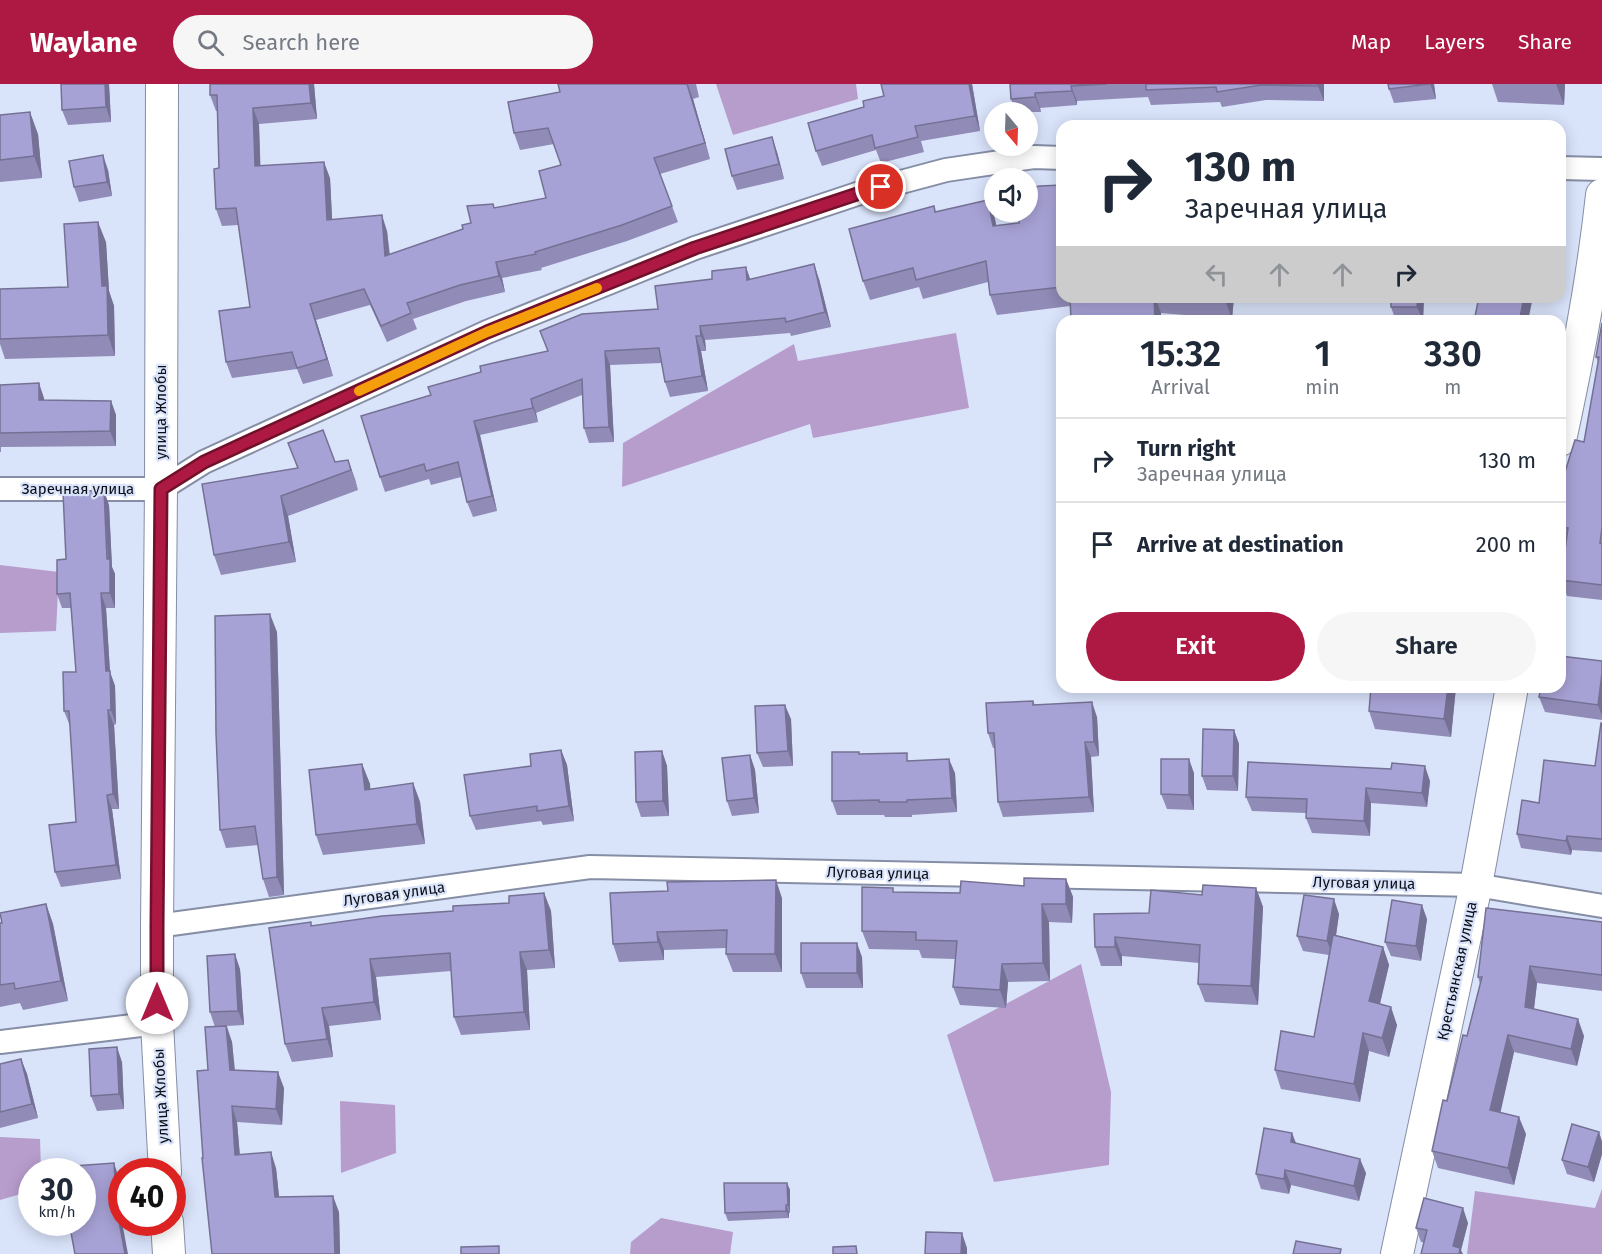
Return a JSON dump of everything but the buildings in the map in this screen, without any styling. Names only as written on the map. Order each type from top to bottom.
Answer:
[{"type":"street","name":"улица Жлобы","points":[[162,84],[157,1023],[164,1158]]},
{"type":"street","points":[[161,489],[204,462],[487,332],[695,248],[860,193],[946,170],[1034,158],[1056,158]]},
{"type":"street","points":[[1566,168],[1602,169]]},
{"type":"street","points":[[1566,412],[1588,302],[1602,195]]},
{"type":"street","name":"Заречная улица","points":[[0,489],[161,489]]},
{"type":"street","name":"Крестьянская улица","points":[[1397,1254],[1476,885],[1511,693]]},
{"type":"street","name":"Луговая улица","points":[[157,926],[590,867],[1476,885],[1602,906]]},
{"type":"street","points":[[0,1042],[157,1023]]},
{"type":"street","points":[[168,1236],[169,1254]]},
{"type":"shaded area","points":[[716,84],[856,84],[858,99],[733,135]]},
{"type":"shaded area","points":[[956,333],[969,408],[813,438],[810,424],[622,487],[623,443],[794,344],[798,361]]},
{"type":"shaded area","points":[[0,565],[59,572],[56,631],[0,633]]},
{"type":"shaded area","points":[[1081,964],[1111,1092],[1109,1165],[994,1182],[947,1035]]},
{"type":"shaded area","points":[[340,1101],[395,1105],[396,1153],[341,1173]]},
{"type":"shaded area","points":[[0,1137],[40,1139],[41,1158],[18,1158],[18,1195],[0,1200]]},
{"type":"shaded area","points":[[1602,1189],[1602,1254],[1467,1254],[1475,1191],[1595,1208]]},
{"type":"shaded area","points":[[661,1218],[733,1232],[730,1254],[630,1254],[631,1242]]},
{"type":"slow traffic","points":[[359,391],[487,332],[597,288]]},
{"type":"route","points":[[157,1003],[161,489],[204,462],[487,332],[695,248],[881,187]]}]
